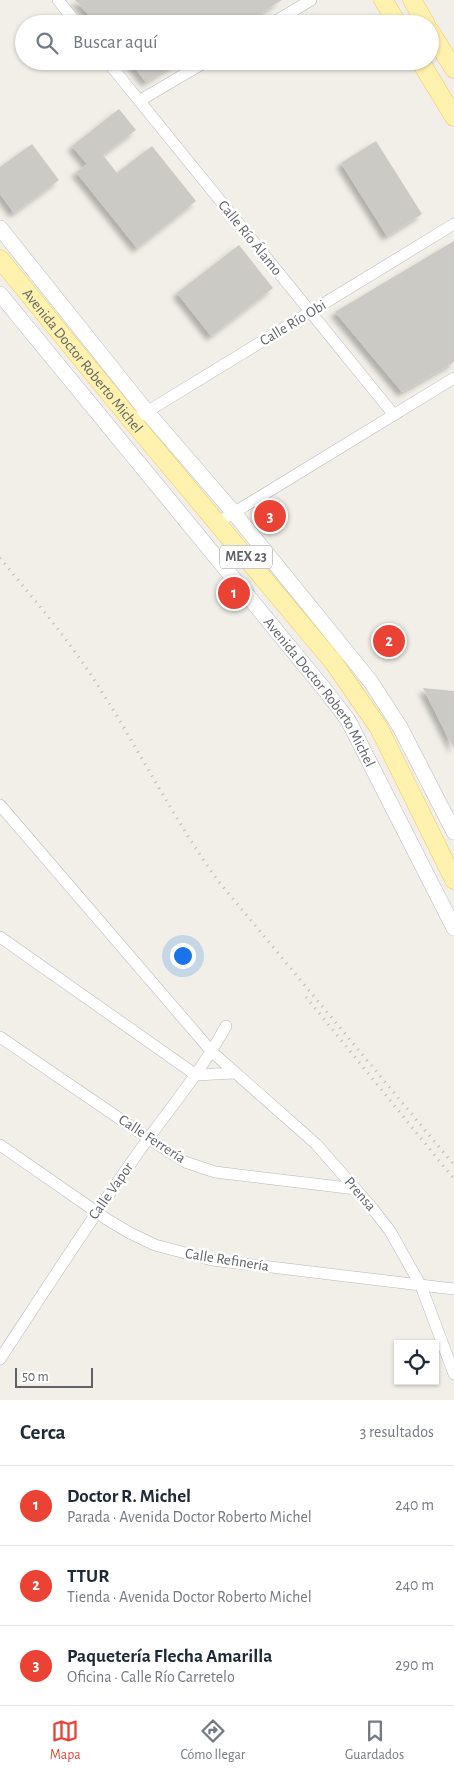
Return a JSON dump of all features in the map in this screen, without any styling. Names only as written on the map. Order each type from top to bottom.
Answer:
[{"type":"main road","points":[[383,0],[392,15]]},
{"type":"main road","points":[[412,0],[421,15]]},
{"type":"main road","points":[[439,44],[452,63]]},
{"type":"main road","points":[[425,70],[454,117]]},
{"type":"main road","name":"Avenida Doctor Roberto Michel","points":[[0,228],[217,523],[334,662],[379,728],[454,880]]},
{"type":"main road","name":"Avenida Doctor Roberto Michel","points":[[0,259],[140,416],[234,513],[372,682],[400,727],[454,832]]},
{"type":"main road","name":"Avenida Doctor Roberto Michel","points":[[0,294],[348,720],[454,928]]},
{"type":"street","points":[[59,0],[70,15]]},
{"type":"street","points":[[286,15],[311,0]]},
{"type":"street","name":"Calle Río Álamo","points":[[114,70],[394,415]]},
{"type":"street","points":[[139,101],[192,70]]},
{"type":"street","name":"Calle Río Obi","points":[[140,416],[454,224]]},
{"type":"street","points":[[217,523],[454,378]]},
{"type":"street","name":"Prensa","points":[[0,805],[212,1052],[316,1144],[390,1230],[421,1286],[454,1374]]},
{"type":"street","points":[[0,937],[196,1075],[234,1073]]},
{"type":"street","name":"Calle Vapor","points":[[0,1359],[96,1212],[148,1138],[196,1075],[212,1052],[226,1026]]},
{"type":"street","name":"Calle Ferrería","points":[[0,1037],[176,1157],[215,1172],[356,1189]]},
{"type":"street","name":"Calle Refinería","points":[[0,1145],[96,1212],[142,1240],[183,1254],[212,1260],[454,1289]]},
{"type":"building","points":[[75,0],[282,0],[258,15],[89,15]]},
{"type":"building","points":[[136,70],[165,70],[146,82]]},
{"type":"building","points":[[119,109],[136,130],[103,155],[117,173],[152,146],[196,201],[137,248],[76,172],[87,164],[72,146]]},
{"type":"building","points":[[376,141],[422,214],[387,236],[341,163]]},
{"type":"building","points":[[32,144],[59,180],[14,213],[0,194],[0,167]]},
{"type":"building","points":[[454,241],[454,362],[402,392],[335,312]]},
{"type":"building","points":[[239,245],[273,288],[211,336],[177,293]]},
{"type":"building","points":[[423,688],[454,691],[454,749]]},
{"type":"railway","points":[[0,558],[81,660],[185,831],[219,882],[454,1165]]},
{"type":"railway","points":[[306,997],[454,1179]]},
{"type":"place","name":"Paquetería Flecha Amarilla","points":[[270,516]]},
{"type":"place","name":"Doctor R. Michel","points":[[234,593]]},
{"type":"place","name":"TTUR","points":[[389,641]]}]
